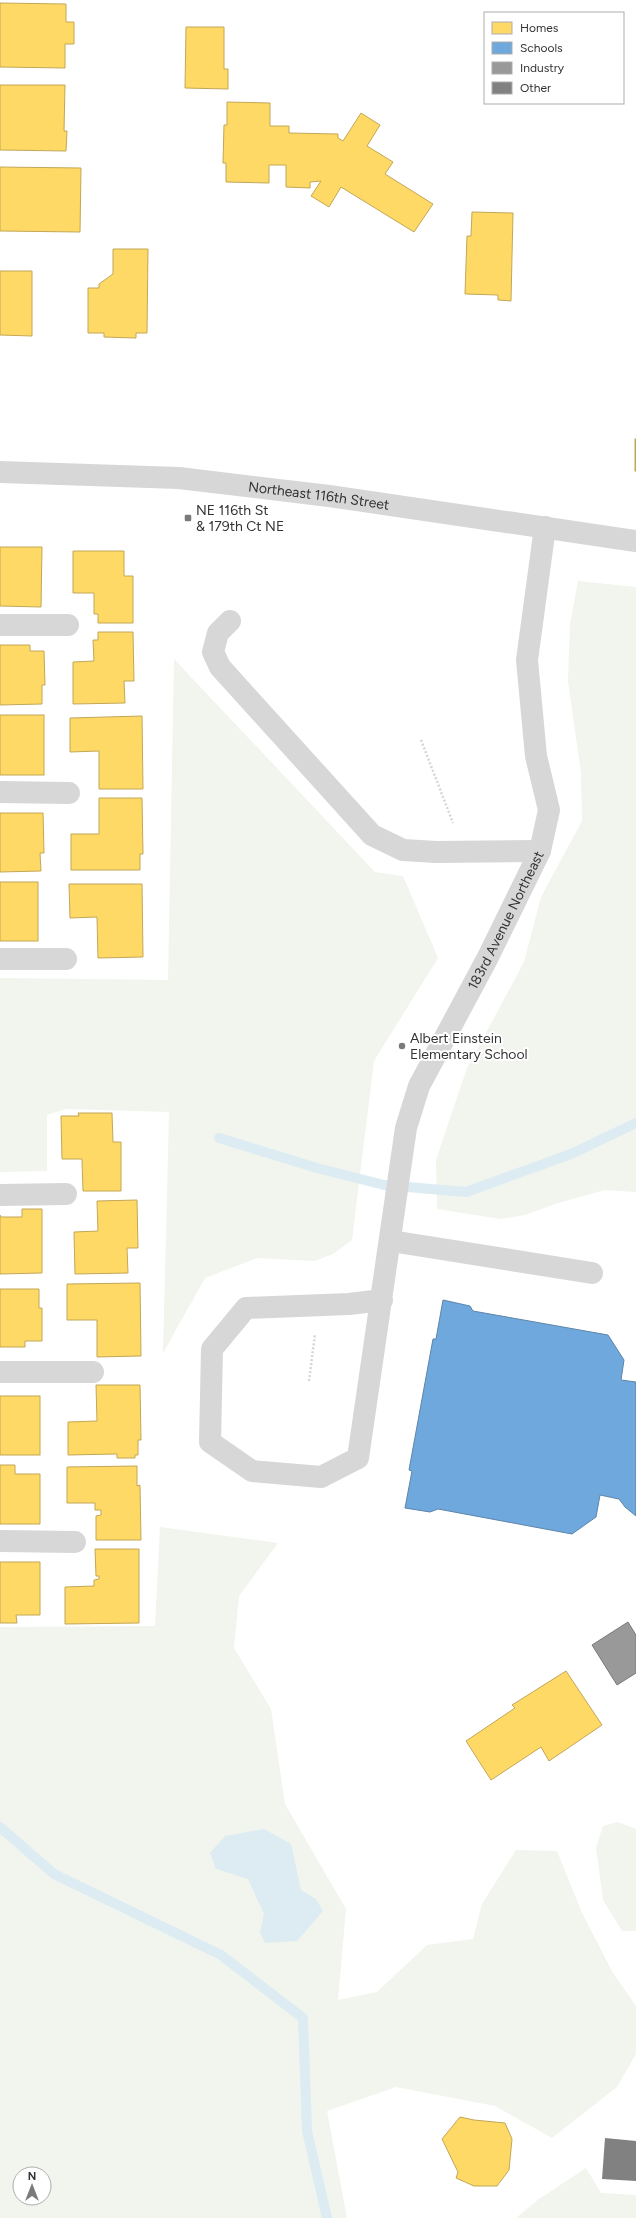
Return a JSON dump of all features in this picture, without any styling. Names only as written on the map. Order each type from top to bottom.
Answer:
[{"type":"street","name":"Northeast 116th Street","points":[[0,472],[179,478],[329,496],[636,541]]},
{"type":"street","name":"183rd Avenue Northeast","points":[[382,1300],[350,1304],[246,1308],[212,1349],[210,1442],[252,1471],[320,1477],[358,1458],[391,1241],[406,1128],[419,1086],[487,959],[540,851],[549,810],[536,756],[527,660],[545,527]]},
{"type":"street","points":[[230,621],[218,633],[213,652],[220,667],[372,835],[403,850],[436,852],[540,851]]},
{"type":"street","points":[[0,625],[68,625]]},
{"type":"street","points":[[0,792],[69,793]]},
{"type":"street","points":[[0,959],[66,959]]},
{"type":"street","points":[[0,1194],[66,1194]]},
{"type":"street","points":[[391,1241],[592,1273]]},
{"type":"street","points":[[0,1372],[93,1372]]},
{"type":"street","points":[[0,1541],[75,1542]]},
{"type":"path","points":[[421,740],[455,829]]},
{"type":"path","points":[[309,1381],[315,1328]]},
{"type":"shaded area","points":[[578,581],[636,587],[636,1192],[605,1190],[555,1204],[525,1215],[501,1219],[437,1209],[436,1160],[467,1068],[524,962],[541,897],[582,821],[581,773],[568,681],[570,624]]},
{"type":"shaded area","points":[[174,659],[375,872],[403,876],[438,958],[374,1061],[352,1240],[333,1254],[315,1261],[257,1258],[205,1278],[163,1353],[169,1112],[66,1109],[47,1115],[47,1171],[0,1172],[0,978],[168,980]]},
{"type":"shaded area","points":[[160,1527],[278,1543],[239,1596],[234,1648],[271,1709],[285,1804],[346,1909],[338,2000],[377,1992],[427,1945],[473,1939],[482,1904],[516,1850],[557,1851],[582,1913],[613,1973],[636,2006],[636,2054],[617,2087],[552,2138],[495,2106],[396,2087],[327,2111],[347,2218],[0,2218],[0,1627],[155,1626]]},
{"type":"shaded area","points":[[618,1822],[636,1829],[636,1931],[622,1931],[603,1900],[596,1848],[603,1826]]},
{"type":"shaded area","points":[[264,1829],[291,1844],[301,1890],[316,1899],[323,1911],[297,1941],[265,1943],[260,1932],[264,1914],[248,1879],[216,1869],[210,1853],[225,1836]]},
{"type":"shaded area","points":[[586,2168],[601,2193],[636,2195],[636,2218],[516,2218],[539,2199]]},
{"type":"building: Homes","points":[[0,3],[66,4],[66,22],[74,22],[74,44],[65,44],[65,68],[0,67]]},
{"type":"building: Homes","points":[[186,27],[224,27],[224,69],[228,69],[228,89],[185,88]]},
{"type":"building: Homes","points":[[0,85],[65,85],[64,131],[67,131],[66,151],[0,150]]},
{"type":"building: Homes","points":[[227,102],[270,103],[270,126],[289,126],[289,133],[338,134],[338,138],[343,141],[361,113],[380,125],[367,146],[393,162],[385,174],[433,204],[414,232],[341,187],[329,207],[311,196],[321,181],[310,182],[310,188],[286,187],[286,165],[269,165],[269,183],[226,182],[226,163],[223,163],[224,125],[227,125]]},
{"type":"building: Homes","points":[[0,167],[81,168],[80,232],[0,231]]},
{"type":"building: Homes","points":[[472,212],[513,213],[511,301],[498,300],[498,295],[465,294],[467,236],[471,236]]},
{"type":"building: Homes","points":[[113,249],[148,249],[147,333],[136,333],[136,338],[104,337],[104,333],[88,333],[88,288],[99,288],[99,284],[113,274]]},
{"type":"building: Homes","points":[[0,271],[32,271],[32,336],[0,335]]},
{"type":"building: Homes","points":[[636,439],[636,471],[635,471]]},
{"type":"building: Homes","points":[[0,547],[42,547],[41,607],[0,606]]},
{"type":"building: Homes","points":[[73,551],[124,551],[124,576],[133,576],[133,623],[98,623],[98,614],[94,614],[94,593],[73,593]]},
{"type":"building: Homes","points":[[98,632],[133,632],[134,681],[124,681],[125,703],[73,704],[73,662],[94,661],[93,640],[98,640]]},
{"type":"building: Homes","points":[[0,645],[30,645],[30,651],[44,651],[45,685],[42,685],[42,704],[0,705]]},
{"type":"building: Homes","points":[[0,715],[44,715],[44,775],[0,775]]},
{"type":"building: Homes","points":[[142,716],[143,789],[99,789],[99,751],[70,752],[70,718]]},
{"type":"building: Homes","points":[[99,798],[142,798],[143,854],[140,854],[140,870],[71,870],[71,834],[99,834]]},
{"type":"building: Homes","points":[[0,813],[43,813],[44,853],[40,853],[41,871],[0,872]]},
{"type":"building: Homes","points":[[0,882],[38,882],[38,941],[0,941]]},
{"type":"building: Homes","points":[[69,884],[142,884],[143,957],[98,958],[97,917],[70,918]]},
{"type":"building: Homes","points":[[78,1113],[112,1113],[113,1142],[121,1142],[121,1191],[83,1191],[82,1159],[62,1159],[61,1116],[79,1116]]},
{"type":"building: Homes","points":[[137,1200],[138,1248],[127,1248],[128,1273],[75,1274],[74,1232],[98,1231],[97,1201]]},
{"type":"building: Homes","points":[[22,1209],[42,1209],[42,1273],[0,1274],[0,1215],[1,1217],[22,1217]]},
{"type":"building: Homes","points":[[140,1283],[141,1356],[97,1357],[97,1320],[67,1320],[67,1284]]},
{"type":"building: Homes","points":[[0,1289],[39,1289],[39,1308],[42,1308],[42,1341],[25,1341],[25,1347],[0,1347]]},
{"type":"building: Homes","points":[[96,1385],[140,1385],[141,1440],[138,1440],[138,1455],[135,1455],[135,1458],[117,1458],[117,1454],[68,1455],[68,1422],[97,1421]]},
{"type":"building: Homes","points":[[0,1396],[40,1396],[40,1455],[0,1455]]},
{"type":"building: Homes","points":[[0,1465],[15,1465],[15,1474],[40,1474],[40,1524],[0,1524]]},
{"type":"building: Homes","points":[[137,1466],[137,1486],[140,1485],[141,1540],[96,1540],[96,1516],[101,1515],[101,1510],[95,1510],[95,1503],[67,1503],[67,1467]]},
{"type":"building: Homes","points":[[95,1549],[139,1549],[139,1623],[65,1624],[65,1587],[94,1586],[94,1580],[99,1579],[99,1576],[96,1576]]},
{"type":"building: Homes","points":[[0,1562],[40,1562],[40,1615],[16,1615],[17,1623],[0,1623]]},
{"type":"building: Homes","points":[[566,1671],[602,1725],[549,1761],[541,1747],[491,1780],[466,1741],[515,1708],[512,1705]]},
{"type":"building: Homes","points":[[460,2117],[505,2123],[512,2139],[509,2170],[497,2186],[474,2186],[456,2178],[458,2172],[442,2139]]},
{"type":"building: Schools","points":[[443,1300],[470,1306],[473,1311],[608,1335],[624,1360],[621,1380],[636,1382],[636,1516],[625,1507],[619,1499],[600,1495],[596,1517],[572,1534],[438,1509],[430,1512],[405,1508],[412,1471],[409,1470],[433,1339],[436,1339]]},
{"type":"building: Industry","points":[[628,1622],[636,1635],[636,1673],[617,1685],[592,1645]]},
{"type":"building: Other","points":[[605,2138],[636,2141],[636,2181],[602,2179]]},
{"type":"waterway","points":[[219,1138],[317,1168],[384,1185],[466,1192],[571,1154],[636,1123]]},
{"type":"waterway","points":[[0,1827],[54,1874],[221,1955],[303,2018],[307,2131],[327,2218]]},
{"type":"place","name":"NE 116th St & 179th Ct NE","points":[[188,518]]},
{"type":"place","name":"Albert Einstein Elementary School","points":[[402,1046]]}]
